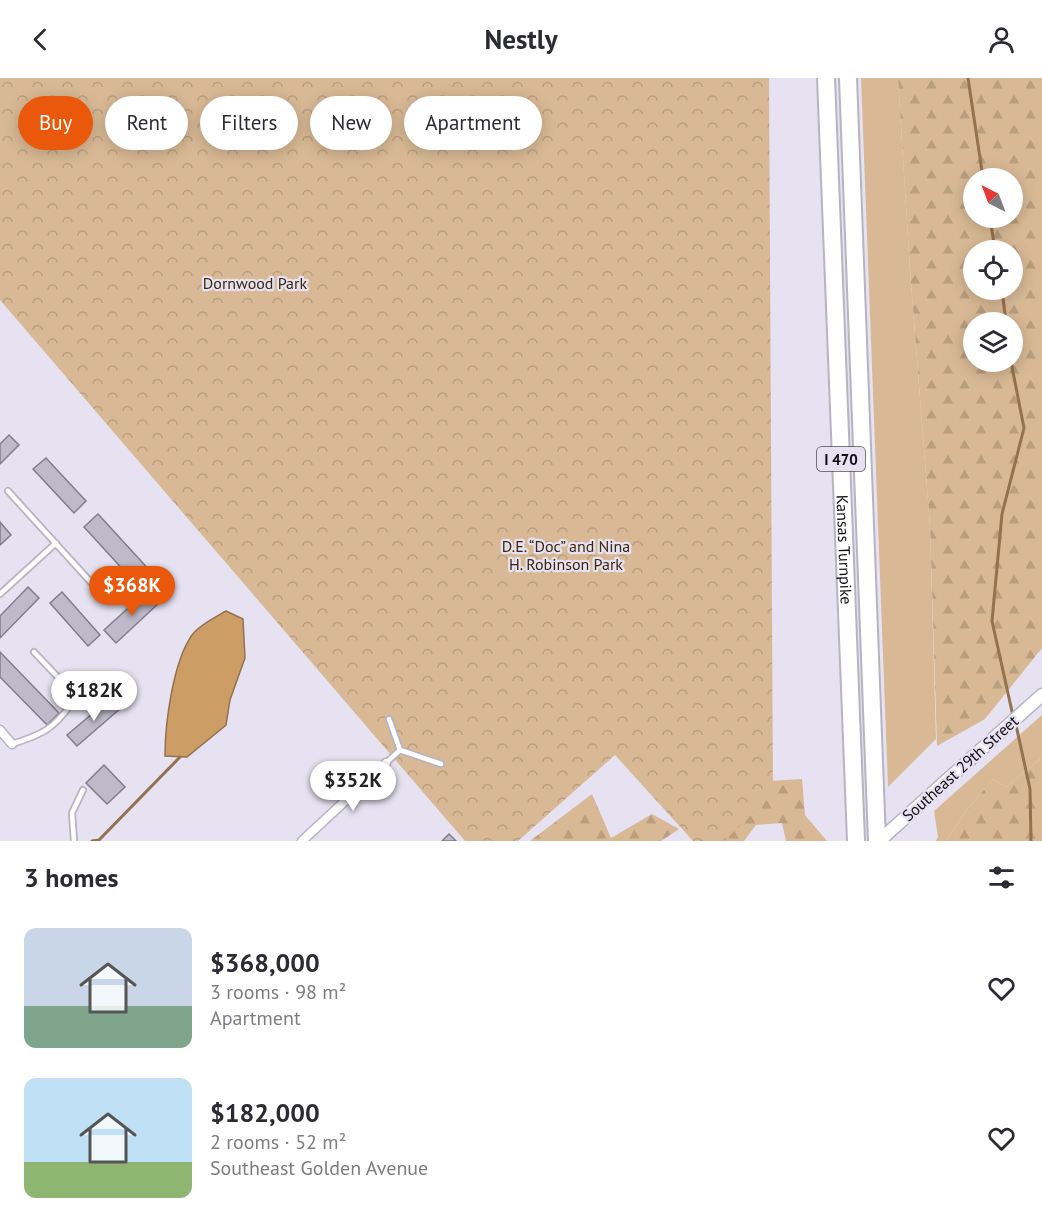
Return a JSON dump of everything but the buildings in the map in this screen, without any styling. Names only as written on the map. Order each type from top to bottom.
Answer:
[{"type":"highway","name":"Kansas Turnpike","points":[[826,78],[856,841]]},
{"type":"highway","name":"Kansas Turnpike","points":[[848,78],[878,841]]},
{"type":"main road","name":"Southeast 29th Street","points":[[878,841],[1042,695]]},
{"type":"street","points":[[0,730],[12,744]]},
{"type":"street","points":[[302,841],[386,763]]},
{"type":"lane","points":[[8,491],[107,600]]},
{"type":"lane","points":[[0,594],[56,543]]},
{"type":"lane","points":[[12,744],[31,738],[58,723],[71,704],[70,690],[34,652]]},
{"type":"lane","points":[[389,719],[400,750]]},
{"type":"lane","points":[[386,763],[400,750]]},
{"type":"lane","points":[[400,750],[441,764]]},
{"type":"lane","points":[[74,841],[72,813],[83,790]]},
{"type":"green space","points":[[0,78],[769,78],[773,794],[724,841],[693,841],[615,755],[518,841],[465,841],[0,300]]},
{"type":"green space","points":[[861,78],[898,78],[930,526],[936,739],[888,787]]},
{"type":"green space","points":[[898,78],[1042,78],[1042,648],[985,719],[937,746],[930,526]]},
{"type":"green space","points":[[1042,715],[1042,754],[1039,760],[1006,787],[993,779],[966,811],[946,841],[936,841],[938,837],[934,811]]},
{"type":"green space","points":[[1042,754],[1042,841],[946,841],[966,811],[993,779],[1006,787],[1039,760]]},
{"type":"green space","points":[[802,779],[805,815],[827,841],[786,841],[782,823],[756,825],[744,841],[703,841],[768,781]]},
{"type":"green space","points":[[592,794],[611,838],[652,814],[679,829],[661,841],[530,841]]},
{"type":"shaded area","points":[[226,611],[243,619],[245,658],[230,700],[226,725],[187,757],[165,756],[171,693],[185,647],[199,628]]},
{"type":"waterway","points":[[968,78],[982,168]]},
{"type":"waterway","points":[[992,228],[993,240]]},
{"type":"waterway","points":[[1003,300],[1005,312]]},
{"type":"waterway","points":[[1013,372],[1024,428],[1002,514],[992,621],[1013,716]]},
{"type":"waterway","points":[[1016,725],[1030,789],[1031,841]]},
{"type":"waterway","points":[[92,841],[99,840],[180,757]]},
{"type":"park label","name":"Dornwood Park","points":[[255,283]]},
{"type":"park label","name":"D.E. “Doc” and Nina H. Robinson Park","points":[[566,555]]}]
